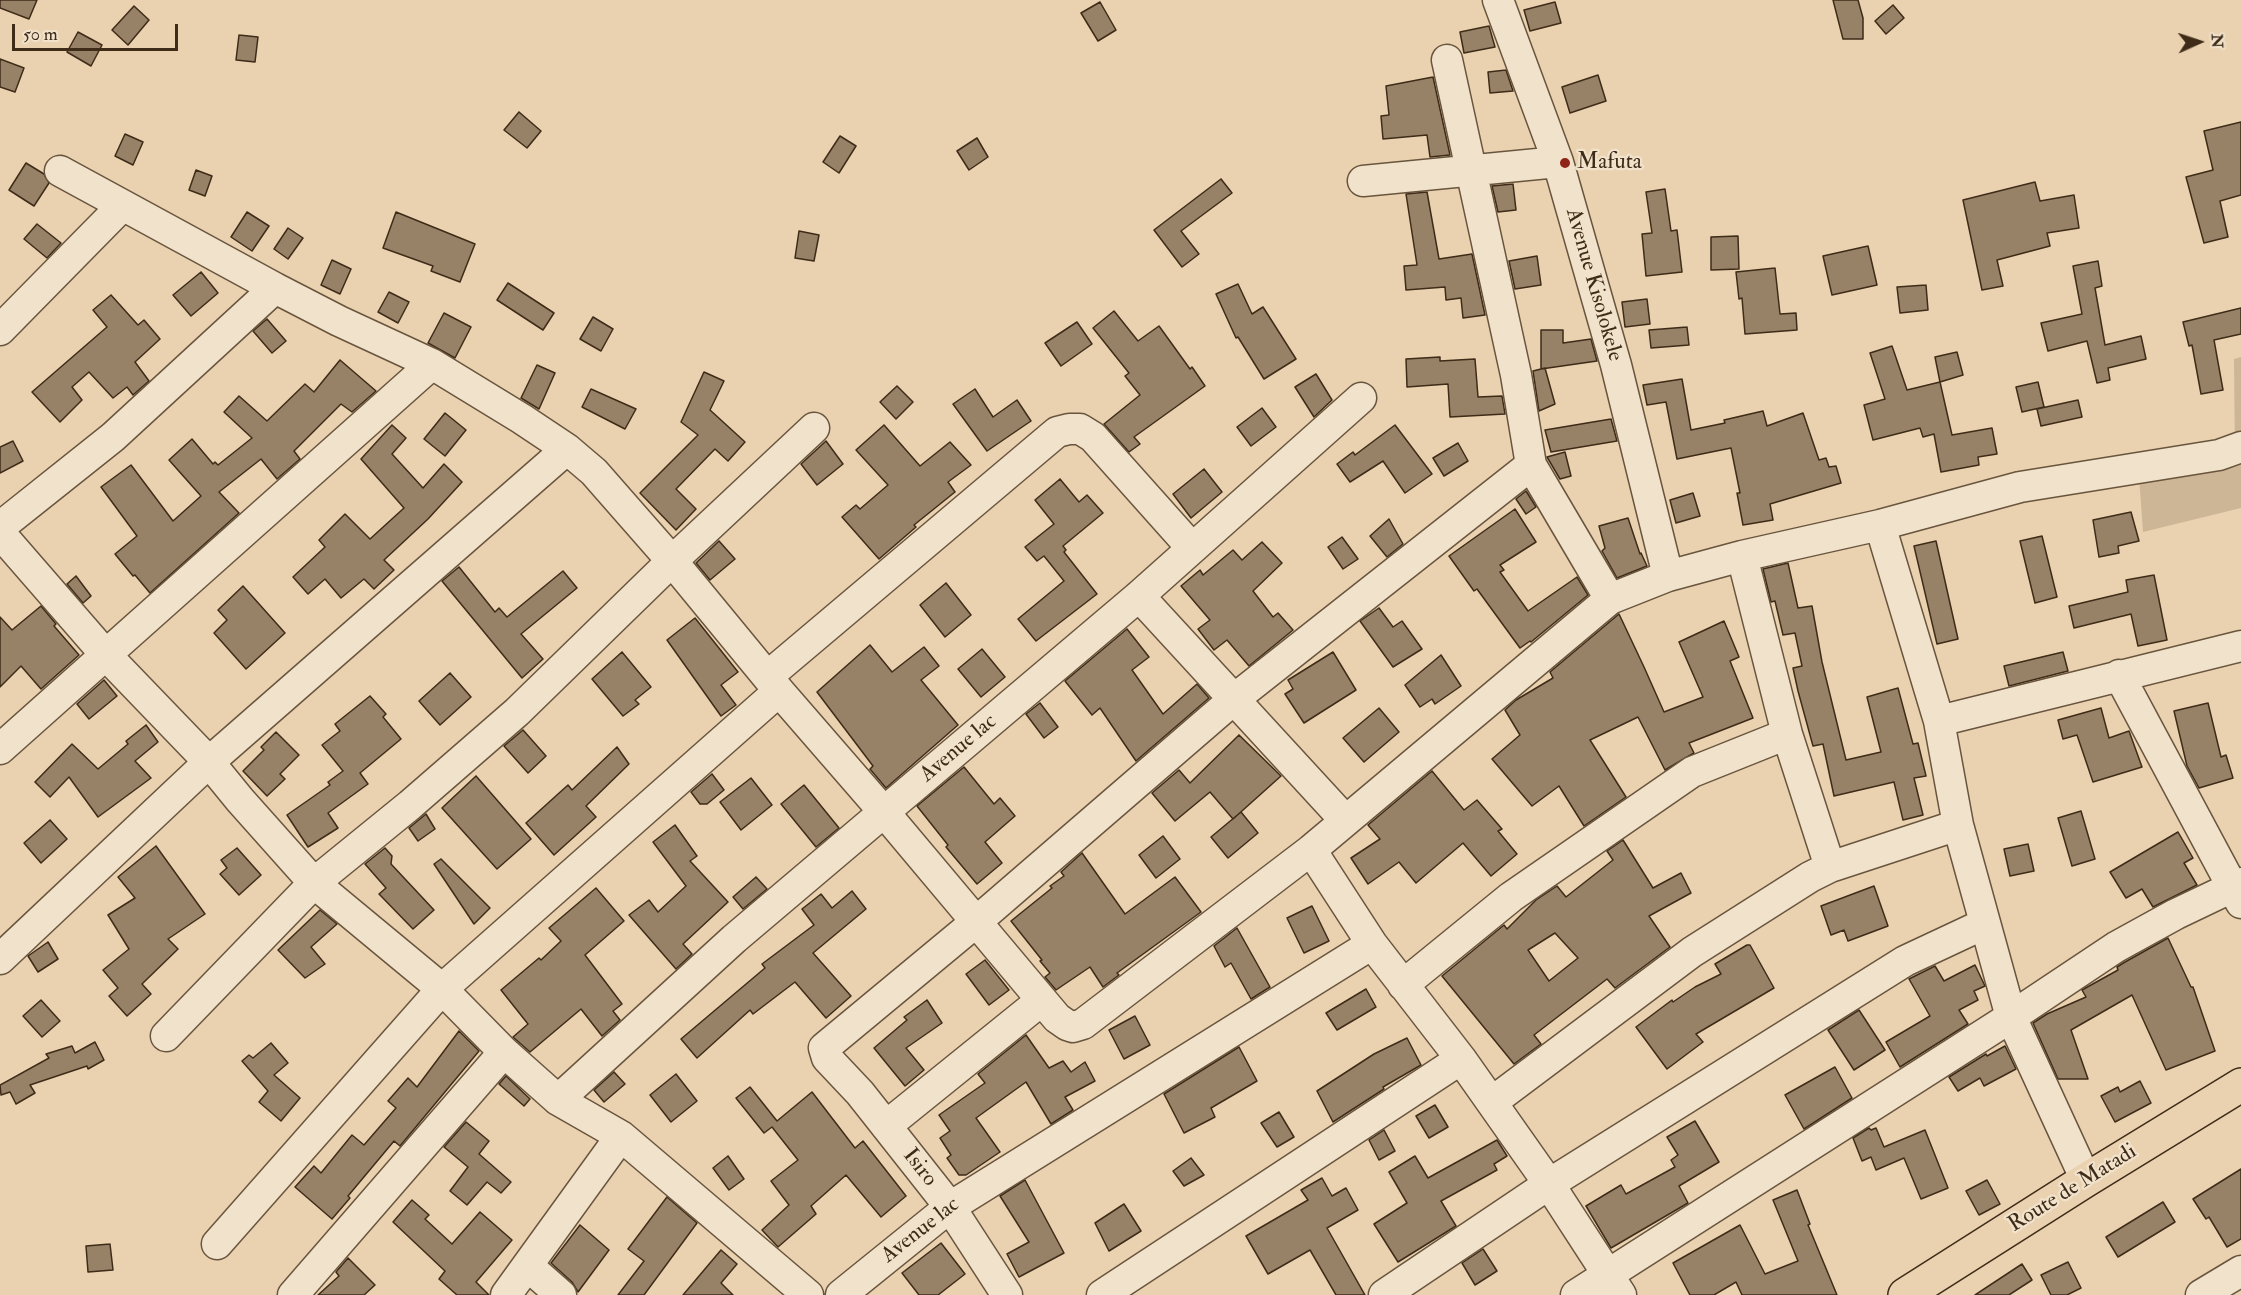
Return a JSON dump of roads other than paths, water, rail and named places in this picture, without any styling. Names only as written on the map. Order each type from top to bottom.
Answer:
[{"type":"main road","name":"Route de Matadi","points":[[1905,1295],[2241,1085]]},
{"type":"street","name":"Avenue Kisolokele","points":[[1498,0],[1558,162],[1616,364],[1668,576]]},
{"type":"street","points":[[1447,60],[1516,375],[1531,465],[1610,599]]},
{"type":"street","points":[[1363,181],[1558,162]]},
{"type":"street","points":[[60,171],[275,288],[339,321],[432,364],[522,418],[567,449],[594,472],[672,561],[1057,1018],[1067,1025],[1079,1027],[1311,850],[1610,599],[1668,576],[1742,556],[1880,525],[2020,487],[2219,455],[2241,447]]},
{"type":"street","points":[[0,330],[122,206]]},
{"type":"street","points":[[0,527],[113,437],[275,288]]},
{"type":"street","points":[[0,749],[432,364]]},
{"type":"street","name":"Avenue lac","points":[[558,1100],[734,939],[1139,596],[1361,398]]},
{"type":"street","points":[[166,1036],[314,883],[410,805],[517,712],[672,561],[814,428]]},
{"type":"street","points":[[217,1244],[442,988],[773,683],[1057,432],[1080,429],[1093,437],[1192,548]]},
{"type":"street","points":[[0,959],[209,762],[567,449]]},
{"type":"street","points":[[976,922],[1233,700],[1531,465]]},
{"type":"street","points":[[1880,525],[1939,721],[1958,825],[2011,1017],[2086,1180]]},
{"type":"street","points":[[0,532],[105,654],[209,762],[314,883],[442,988],[504,1052],[558,1100],[621,1136],[808,1295]]},
{"type":"street","points":[[1742,556],[1787,734],[1830,867]]},
{"type":"street","points":[[1139,596],[1345,820]]},
{"type":"street","points":[[1939,721],[2241,646]]},
{"type":"street","points":[[1576,1295],[1614,1285],[2116,947],[2176,914],[2239,891],[2119,675]]},
{"type":"street","points":[[1403,985],[1511,897],[1692,772],[1787,734]]},
{"type":"street","points":[[1492,1102],[1692,951],[1830,867],[1958,825]]},
{"type":"street","points":[[1311,850],[1372,944],[1492,1102],[1549,1184],[1614,1285]]},
{"type":"street","name":"Isiro","points":[[976,922],[825,1048],[827,1058],[860,1093],[950,1207],[1007,1295]]},
{"type":"street","points":[[1384,1295],[1549,1184],[1905,961],[1984,924]]},
{"type":"street","name":"Avenue lac","points":[[841,1295],[950,1207],[1372,944]]},
{"type":"street","points":[[886,1126],[1042,1000]]},
{"type":"street","points":[[293,1295],[504,1052]]},
{"type":"street","points":[[1102,1295],[1461,1059]]},
{"type":"street","points":[[506,1295],[621,1136]]},
{"type":"street","points":[[528,1266],[561,1295]]},
{"type":"street","points":[[2210,1292],[2241,1271]]},
{"type":"place","name":"Mafuta","points":[[1565,163]]}]
